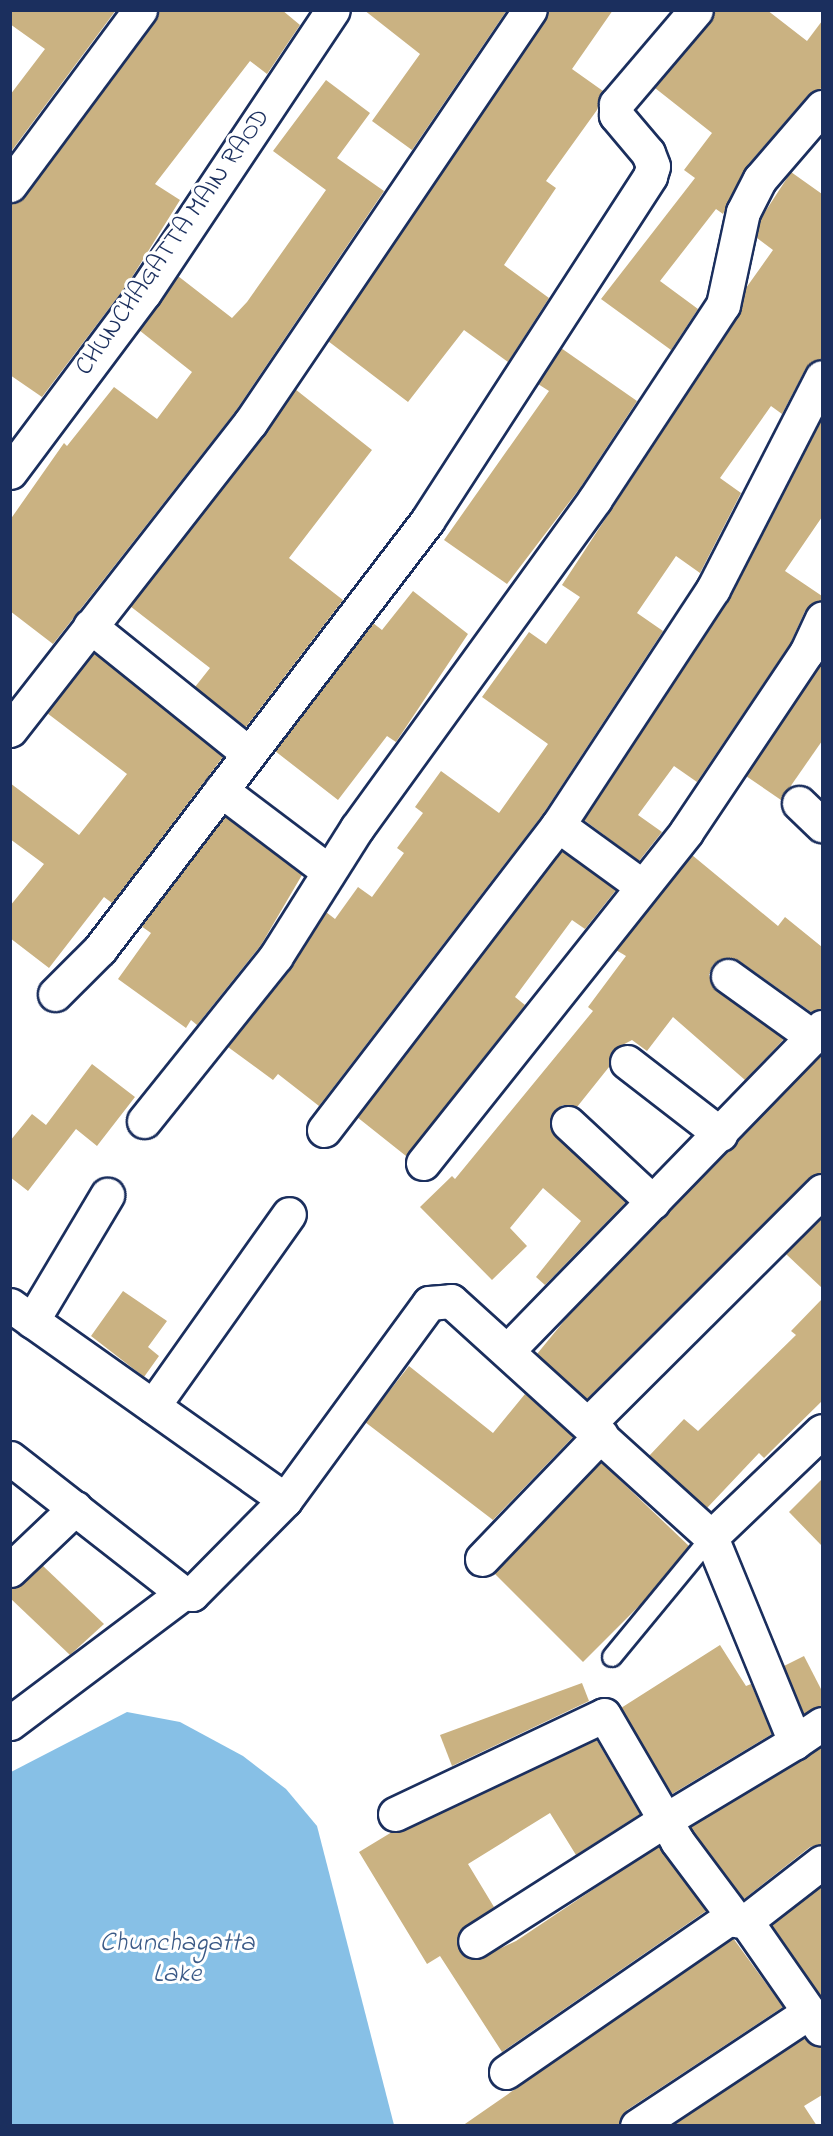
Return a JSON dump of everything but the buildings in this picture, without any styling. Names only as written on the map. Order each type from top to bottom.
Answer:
[{"type":"street","points":[[10,185],[140,10]]},
{"type":"street","name":"CHUNCHAGATTA MAIN RAOD","points":[[10,472],[144,293],[333,10]]},
{"type":"street","points":[[10,730],[250,423],[530,10]]},
{"type":"street","points":[[55,994],[100,949],[428,521],[650,176],[653,166],[648,153],[616,115],[616,104],[696,10]]},
{"type":"street","points":[[144,1121],[276,956],[328,871],[595,500],[723,305],[742,212],[760,179],[822,107]]},
{"type":"street","points":[[324,1131],[558,825],[713,589],[822,377]]},
{"type":"street","points":[[423,1163],[699,812],[806,653],[822,619]]},
{"type":"street","points":[[90,626],[249,754]]},
{"type":"street","points":[[221,790],[328,871]]},
{"type":"street","points":[[799,803],[822,825]]},
{"type":"street","points":[[558,825],[642,886]]},
{"type":"street","points":[[507,1351],[818,1032],[728,976]]},
{"type":"street","points":[[627,1062],[720,1134]]},
{"type":"street","points":[[568,1123],[653,1202]]},
{"type":"street","points":[[482,1559],[594,1430],[822,1191]]},
{"type":"street","points":[[107,1195],[21,1313],[285,1500]]},
{"type":"street","points":[[153,1407],[289,1214]]},
{"type":"street","points":[[10,1723],[183,1593],[199,1588],[285,1500],[429,1303],[451,1301],[711,1537],[795,1742]]},
{"type":"street","points":[[711,1537],[822,1431]]},
{"type":"street","points":[[10,1458],[183,1593]]},
{"type":"street","points":[[10,1570],[75,1508]]},
{"type":"street","points":[[395,1814],[604,1715],[665,1820],[816,2021],[638,2126]]},
{"type":"street","points":[[475,1941],[665,1820],[822,1724]]},
{"type":"street","points":[[506,2072],[822,1862]]},
{"type":"lane","points":[[612,1657],[711,1537]]},
{"type":"water","name":"Chunchagatta Lake","points":[[127,1712],[180,1722],[243,1756],[286,1789],[317,1826],[394,2125],[11,2125],[11,1772]]}]
